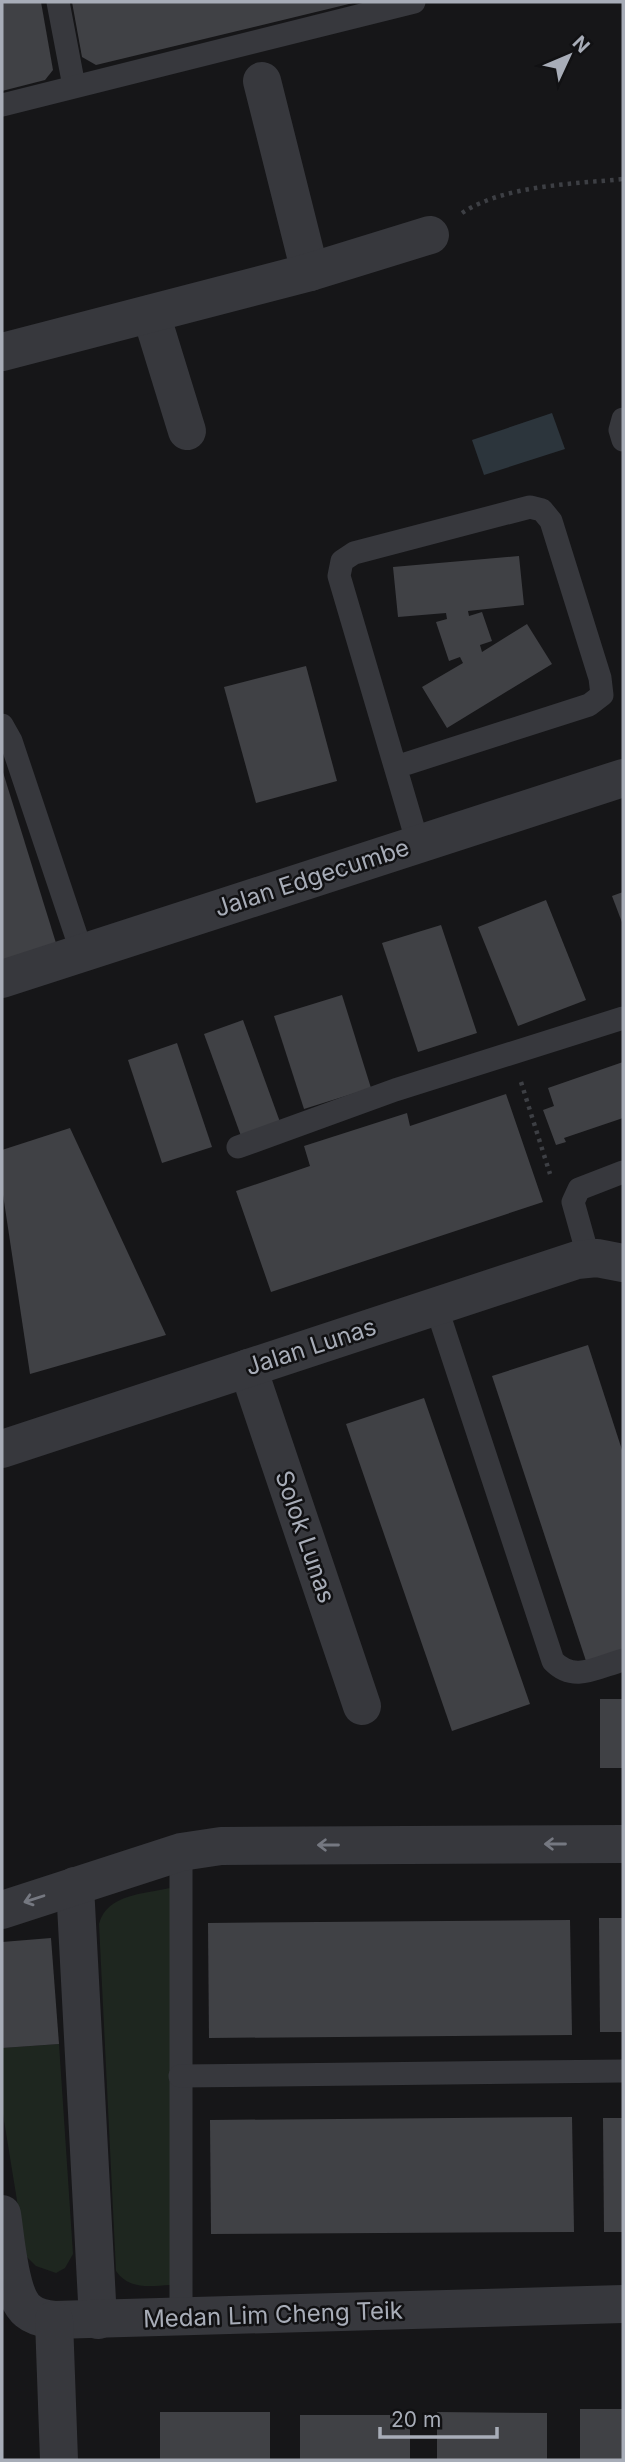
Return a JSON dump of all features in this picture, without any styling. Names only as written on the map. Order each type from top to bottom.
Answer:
[{"type":"street","points":[[262,80],[310,272]]},
{"type":"street","points":[[2,352],[310,272],[430,236]]},
{"type":"street","points":[[151,314],[187,431]]},
{"type":"street","name":"Jalan Edgecumbe","points":[[2,979],[623,778]]},
{"type":"street","name":"Jalan Lunas","points":[[2,1450],[577,1260],[606,1261]]},
{"type":"street","name":"Solok Lunas","points":[[248,1368],[362,1706]]},
{"type":"street","points":[[2,1910],[181,1852],[221,1846],[623,1844]]},
{"type":"street","points":[[75,1886],[98,2320]]},
{"type":"street","name":"Medan Lim Cheng Teik","points":[[2,2214],[5,2251],[16,2294],[26,2310],[54,2320],[623,2304]]},
{"type":"street","points":[[54,2320],[59,2460]]},
{"type":"lane","points":[[58,2],[74,86]]},
{"type":"lane","points":[[2,105],[414,2]]},
{"type":"lane","points":[[623,419],[620,430],[623,440]]},
{"type":"lane","points":[[396,767],[589,705],[602,695],[600,678],[551,521],[542,510],[530,506],[354,553],[342,561],[339,576],[418,844]]},
{"type":"lane","points":[[2,725],[11,741],[82,953]]},
{"type":"lane","points":[[237,1147],[395,1090],[623,1018]]},
{"type":"lane","points":[[606,1261],[573,1202],[579,1189],[623,1172]]},
{"type":"lane","points":[[436,1306],[553,1661],[563,1671],[575,1674],[623,1660]]},
{"type":"lane","points":[[181,1852],[181,2318]]},
{"type":"lane","points":[[180,2076],[623,2071]]},
{"type":"path","points":[[430,236],[471,207],[529,189],[623,179]]},
{"type":"path","points":[[512,1055],[540,1144]]},
{"type":"shaded area","points":[[552,413],[565,449],[484,475],[472,440]]},
{"type":"shaded area","points":[[170,1888],[170,2285],[148,2286],[127,2281],[116,2271],[99,1924],[103,1914],[118,1901]]},
{"type":"shaded area","points":[[59,2044],[73,2254],[65,2268],[56,2273],[36,2266],[26,2256],[2,2108],[2,2048]]},
{"type":"building","points":[[2,2],[41,2],[53,70],[45,80],[2,91]]},
{"type":"building","points":[[72,2],[353,3],[96,65],[82,57]]},
{"type":"building","points":[[519,556],[524,605],[468,611],[469,616],[482,612],[492,641],[480,645],[482,652],[527,624],[552,664],[447,728],[422,687],[463,663],[460,657],[449,661],[436,622],[447,619],[446,613],[398,617],[393,567]]},
{"type":"building","points":[[306,666],[337,781],[256,803],[224,687]]},
{"type":"building","points":[[2,769],[56,943],[2,961]]},
{"type":"building","points":[[623,892],[623,925],[612,896]]},
{"type":"building","points":[[546,900],[586,1000],[518,1026],[478,927]]},
{"type":"building","points":[[441,925],[477,1033],[418,1052],[382,943]]},
{"type":"building","points":[[342,995],[371,1088],[304,1109],[274,1016]]},
{"type":"building","points":[[243,1020],[280,1122],[241,1136],[204,1034]]},
{"type":"building","points":[[177,1043],[212,1147],[162,1163],[128,1060]]},
{"type":"building","points":[[623,1062],[623,1118],[564,1138],[566,1142],[556,1145],[543,1110],[554,1106],[548,1088]]},
{"type":"building","points":[[506,1094],[543,1202],[271,1292],[236,1191],[310,1166],[304,1146],[407,1113],[410,1126]]},
{"type":"building","points":[[70,1128],[166,1335],[30,1374],[2,1188],[2,1150]]},
{"type":"building","points":[[588,1345],[623,1453],[623,1652],[587,1664],[492,1376]]},
{"type":"building","points":[[424,1398],[530,1704],[452,1731],[346,1424]]},
{"type":"building","points":[[600,1699],[623,1699],[623,1768],[600,1768]]},
{"type":"building","points":[[599,1918],[623,1918],[623,2032],[600,2032]]},
{"type":"building","points":[[570,1920],[572,2035],[209,2038],[208,1923]]},
{"type":"building","points":[[51,1938],[59,2044],[2,2048],[2,1942]]},
{"type":"building","points":[[572,2117],[574,2232],[211,2234],[210,2120]]},
{"type":"building","points":[[603,2118],[623,2118],[623,2232],[604,2232]]},
{"type":"building","points":[[580,2409],[623,2409],[623,2460],[580,2460]]},
{"type":"building","points":[[160,2412],[270,2412],[270,2460],[160,2460]]},
{"type":"building","points":[[437,2412],[547,2413],[547,2460],[437,2460]]},
{"type":"building","points":[[300,2415],[410,2415],[410,2460],[300,2460]]}]
